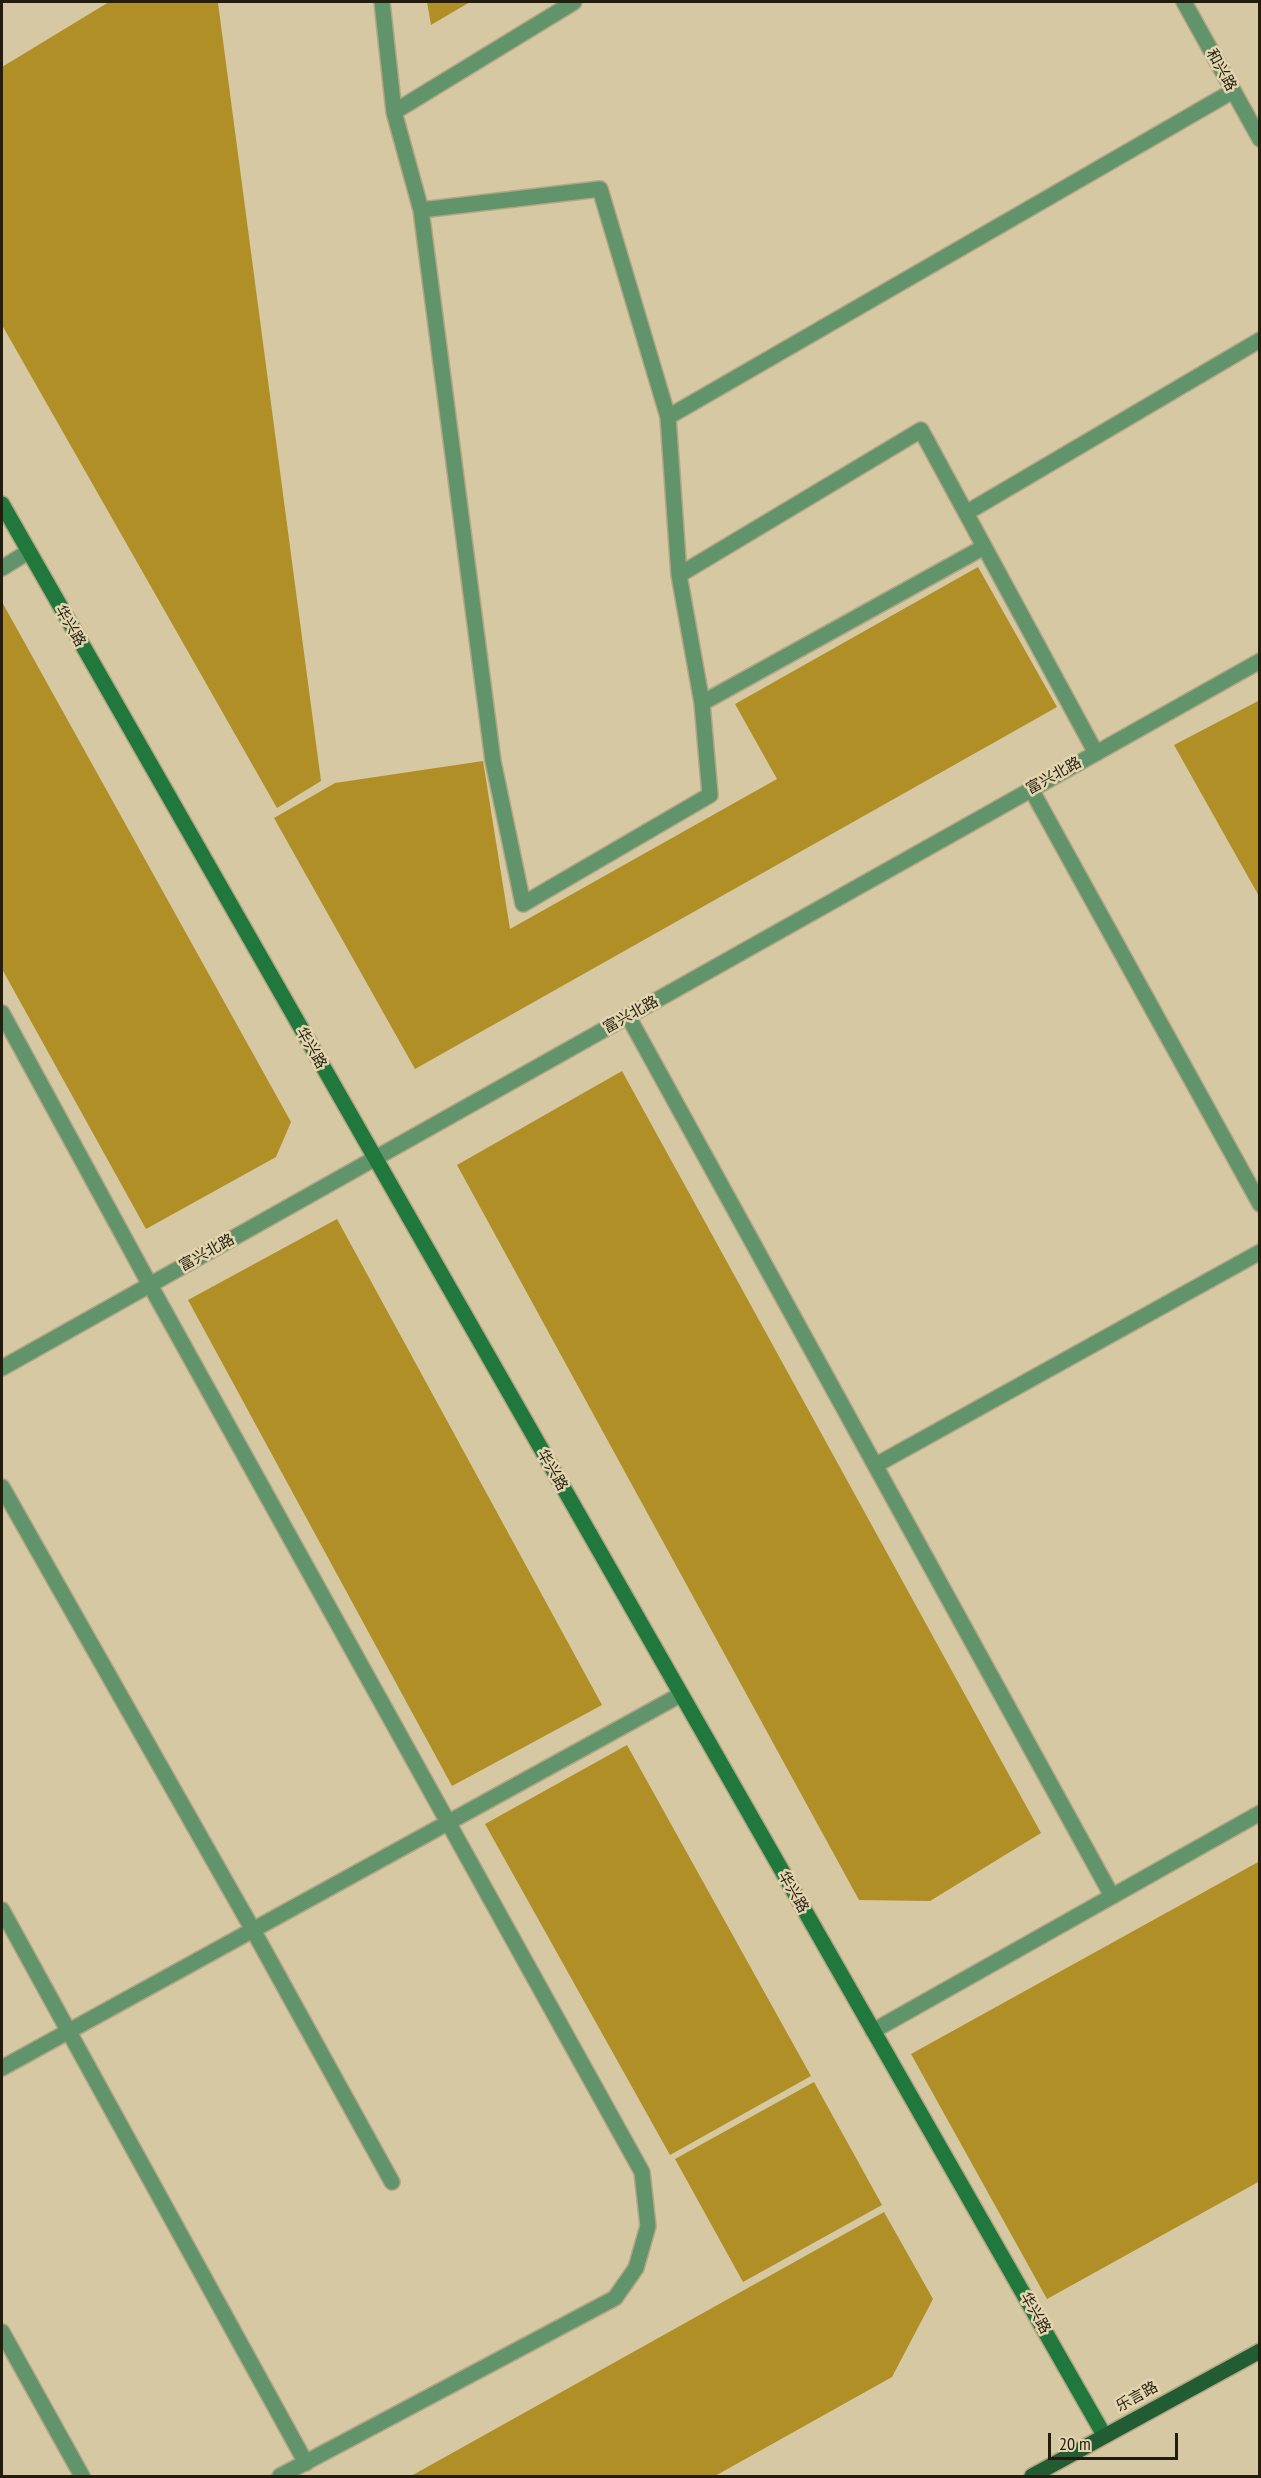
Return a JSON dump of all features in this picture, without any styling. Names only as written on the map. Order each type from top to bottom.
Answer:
[{"type":"main road","name":"华兴路","points":[[2,504],[1104,2435]]},
{"type":"main road","name":"乐言路","points":[[1032,2476],[1260,2351]]},
{"type":"street","points":[[382,2],[394,112],[421,210],[493,761],[523,904],[710,795],[702,703],[679,575],[668,417],[600,189],[421,210]]},
{"type":"street","points":[[394,112],[574,2]]},
{"type":"street","name":"和兴路","points":[[1184,2],[1260,138]]},
{"type":"street","points":[[668,417],[1233,91]]},
{"type":"street","points":[[966,513],[1260,340]]},
{"type":"street","points":[[679,575],[921,430],[1096,753]]},
{"type":"street","points":[[702,703],[984,547]]},
{"type":"street","points":[[2,568],[28,552]]},
{"type":"street","name":"富兴北路","points":[[2,1368],[1260,661]]},
{"type":"street","points":[[1031,789],[1260,1204]]},
{"type":"street","points":[[2,1013],[150,1285],[642,2172],[648,2226],[636,2268],[615,2298],[280,2476]]},
{"type":"street","points":[[628,1016],[1112,1896]]},
{"type":"street","points":[[876,1465],[1260,1252]]},
{"type":"street","points":[[2,1487],[253,1930],[392,2182]]},
{"type":"street","points":[[2,2068],[680,1695]]},
{"type":"street","points":[[873,2031],[1260,1813]]},
{"type":"street","points":[[2,1910],[306,2463]]},
{"type":"street","points":[[2,2332],[82,2476]]},
{"type":"building","points":[[109,2],[218,3],[321,781],[277,808],[2,325],[2,67]]},
{"type":"building","points":[[427,2],[470,2],[431,25]]},
{"type":"building","points":[[978,567],[1057,707],[415,1069],[274,818],[335,783],[483,761],[510,929],[777,779],[735,704]]},
{"type":"building","points":[[2,602],[291,1122],[276,1157],[146,1229],[2,969]]},
{"type":"building","points":[[1260,700],[1260,898],[1174,745]]},
{"type":"building","points":[[622,1071],[1041,1833],[930,1901],[859,1900],[457,1165]]},
{"type":"building","points":[[337,1219],[602,1705],[452,1786],[188,1300]]},
{"type":"building","points":[[627,1745],[811,2076],[670,2155],[485,1824]]},
{"type":"building","points":[[1260,1861],[1260,2181],[1047,2299],[911,2054]]},
{"type":"building","points":[[814,2082],[882,2205],[743,2282],[675,2159]]},
{"type":"building","points":[[884,2212],[933,2299],[892,2377],[715,2476],[411,2476]]}]
